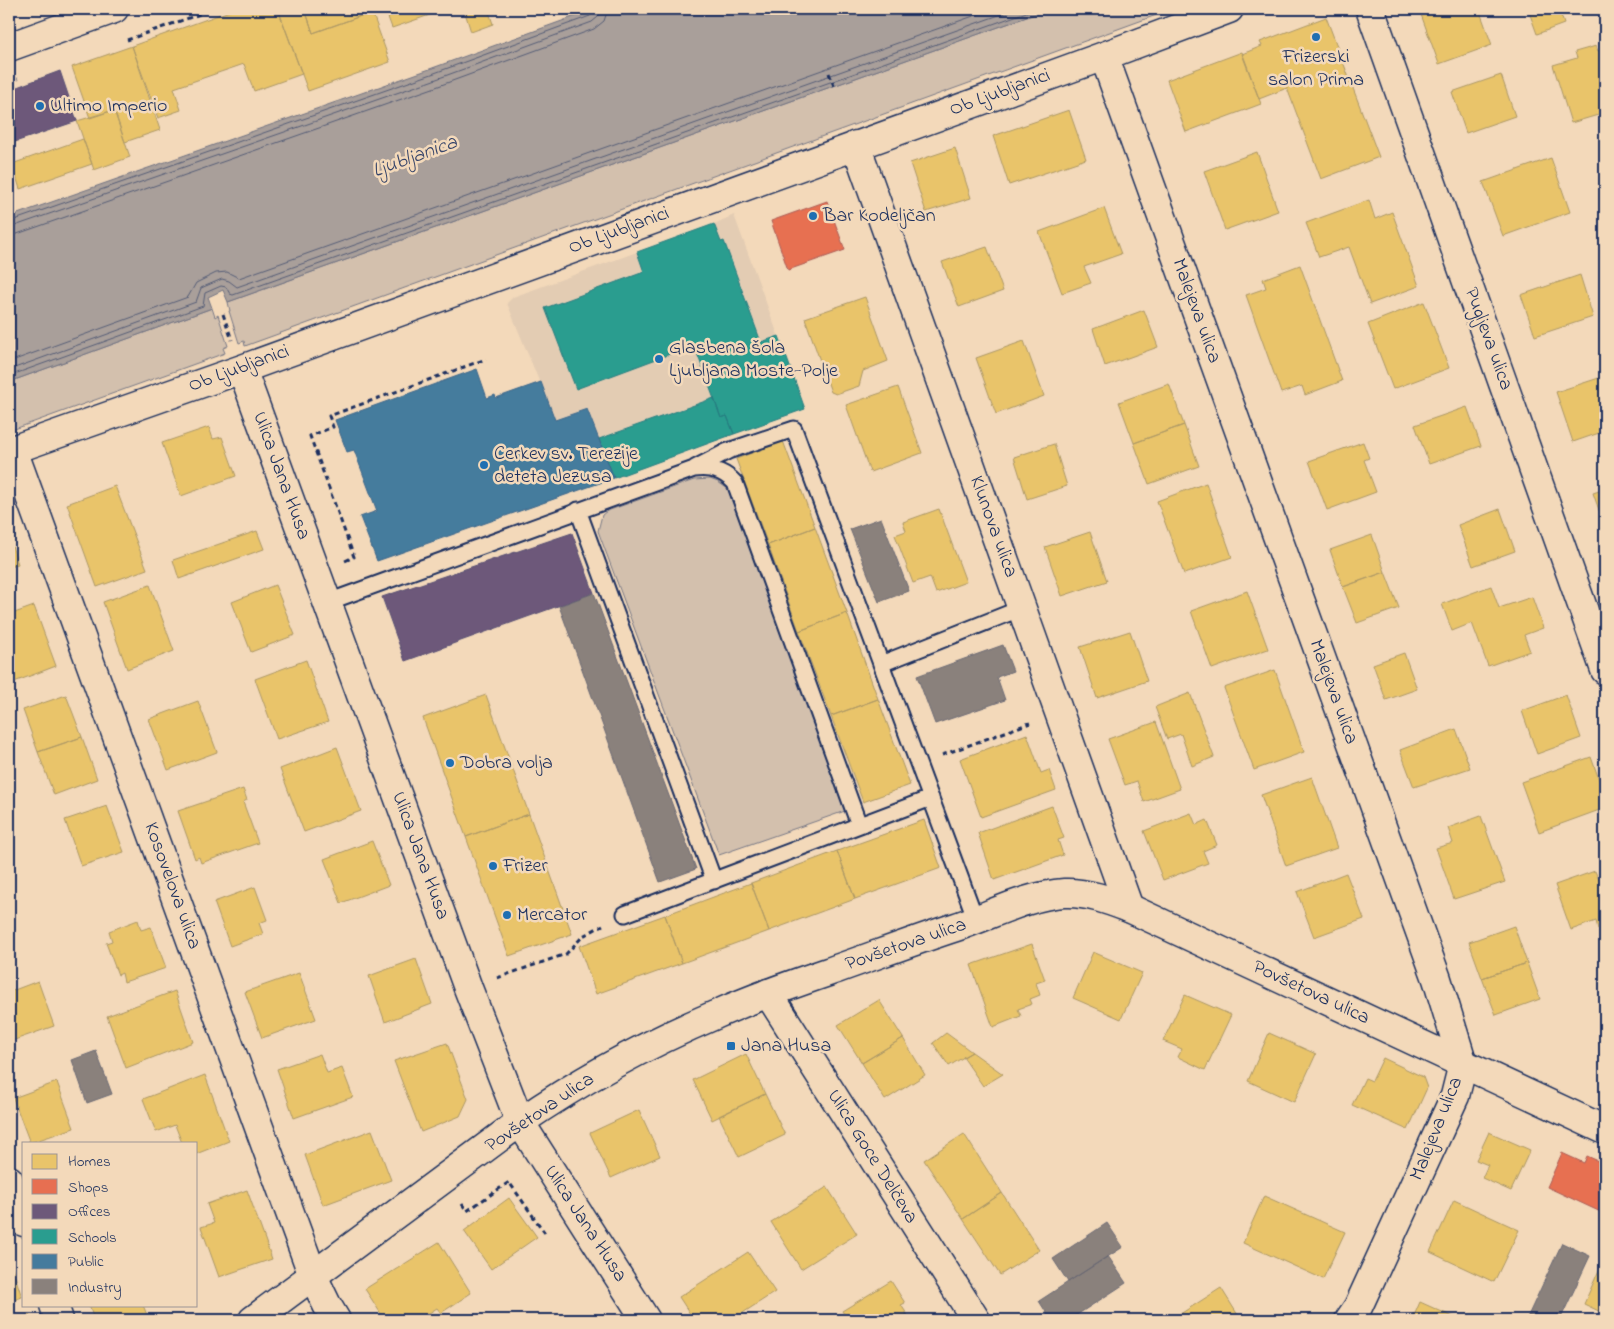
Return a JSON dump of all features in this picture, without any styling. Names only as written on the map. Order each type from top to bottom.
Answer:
[{"type":"street","points":[[10,44],[114,9]]},
{"type":"street","name":"Ob Ljubljanici","points":[[11,450],[242,369],[1229,9]]},
{"type":"street","name":"Pugljeva ulica","points":[[1370,9],[1605,670]]},
{"type":"street","name":"Malejeva ulica","points":[[1104,56],[1437,979],[1463,1064],[1455,1096],[1358,1307],[1349,1320]]},
{"type":"street","name":"Klunova ulica","points":[[856,145],[1129,908]]},
{"type":"street","name":"Ulica Jana Husa","points":[[242,369],[468,988],[520,1122],[646,1320]]},
{"type":"street","name":"Kosovelova ulica","points":[[11,450],[313,1276],[336,1320]]},
{"type":"street","name":"Povšetova ulica","points":[[252,1320],[520,1122],[563,1093],[664,1038],[716,1014],[768,994],[1009,907],[1051,894],[1088,894],[1129,908],[1605,1130]]},
{"type":"street","name":"Ulica Goce Delčeva","points":[[768,994],[976,1320]]},
{"type":"street","points":[[9,1180],[22,1216]]},
{"type":"street","points":[[54,1306],[59,1320]]},
{"type":"lane","points":[[328,602],[694,469],[728,451],[794,429],[976,920]]},
{"type":"lane","points":[[694,469],[717,470],[727,475],[735,483],[859,826]]},
{"type":"lane","points":[[578,510],[714,880]]},
{"type":"lane","points":[[881,664],[1022,608]]},
{"type":"lane","points":[[625,914],[931,798]]},
{"type":"path","points":[[829,73],[834,86]]},
{"type":"path","points":[[316,572],[354,558],[310,436],[333,427],[329,416],[486,359]]},
{"type":"path","points":[[918,764],[1059,712]]},
{"type":"path","points":[[468,988],[566,954],[583,936],[625,914]]},
{"type":"path","points":[[462,1205],[467,1211],[509,1182],[547,1236]]},
{"type":"shaded area","points":[[1049,9],[1173,9],[245,346],[244,341],[239,343],[228,302]]},
{"type":"shaded area","name":"Glasbena šola Ljubljana Moste-Polje","points":[[734,215],[805,409],[614,478],[587,409],[555,420],[507,303],[513,297]]},
{"type":"shaded area","points":[[212,308],[215,317],[218,315],[228,346],[223,348],[225,353],[9,431],[9,382]]},
{"type":"shaded area","points":[[710,479],[728,489],[845,811],[719,855],[598,531],[602,515],[607,511],[694,480]]},
{"type":"water","name":"Ljubljanica","points":[[595,9],[1049,9],[228,302],[223,290],[208,297],[212,308],[9,382],[9,217]]},
{"type":"building: Homes","points":[[235,9],[278,9],[302,74],[254,91],[244,64],[174,88],[181,110],[158,118],[132,46]]},
{"type":"building: Homes","points":[[278,9],[305,9],[313,33],[372,12],[390,62],[308,91]]},
{"type":"building: Homes","points":[[305,9],[371,9],[372,12],[313,33]]},
{"type":"building: Homes","points":[[385,9],[447,9],[392,28]]},
{"type":"building: Homes","points":[[464,9],[488,9],[493,24],[471,32]]},
{"type":"building: Homes","points":[[1419,9],[1479,9],[1492,45],[1439,64]]},
{"type":"building: Homes","points":[[1528,9],[1559,9],[1564,24],[1537,34]]},
{"type":"building: Homes","points":[[1326,17],[1379,157],[1321,179],[1287,88],[1259,99],[1242,54],[1262,46],[1260,42]]},
{"type":"building: Homes","points":[[132,46],[160,130],[125,142],[114,110],[90,118],[72,67]]},
{"type":"building: Homes","points":[[1596,46],[1598,51],[1605,49],[1605,113],[1571,123],[1553,65],[1577,58],[1575,52]]},
{"type":"building: Homes","points":[[1242,52],[1261,104],[1186,132],[1167,80]]},
{"type":"building: Homes","points":[[1501,75],[1515,116],[1466,133],[1452,92]]},
{"type":"building: Homes","points":[[114,110],[130,157],[94,170],[77,121]]},
{"type":"building: Homes","points":[[1069,110],[1086,159],[1009,185],[993,136]]},
{"type":"building: Homes","points":[[83,139],[92,164],[20,189],[12,164]]},
{"type":"building: Homes","points":[[955,148],[971,198],[926,212],[910,163]]},
{"type":"building: Homes","points":[[1257,152],[1278,211],[1225,230],[1204,171]]},
{"type":"building: Homes","points":[[1551,158],[1570,212],[1503,236],[1483,182]]},
{"type":"building: Homes","points":[[1369,200],[1375,219],[1392,212],[1419,286],[1370,304],[1349,247],[1319,257],[1306,223]]},
{"type":"building: Homes","points":[[1104,208],[1121,254],[1084,267],[1091,283],[1062,293],[1039,232]]},
{"type":"building: Homes","points":[[987,247],[1003,291],[959,307],[942,262]]},
{"type":"building: Homes","points":[[1300,265],[1342,381],[1305,395],[1302,386],[1281,393],[1246,295],[1266,288],[1263,279]]},
{"type":"building: Homes","points":[[1580,275],[1593,317],[1535,336],[1521,295]]},
{"type":"building: Homes","points":[[865,297],[888,361],[863,371],[859,386],[836,394],[831,392],[805,318]]},
{"type":"building: Homes","points":[[1424,302],[1449,368],[1393,389],[1368,324]]},
{"type":"building: Homes","points":[[1144,310],[1158,347],[1105,366],[1093,329]]},
{"type":"building: Homes","points":[[1024,341],[1044,396],[996,414],[976,358]]},
{"type":"building: Homes","points":[[1605,376],[1605,431],[1573,442],[1556,392]]},
{"type":"building: Homes","points":[[1169,384],[1184,425],[1134,443],[1119,402]]},
{"type":"building: Homes","points":[[898,387],[922,453],[870,472],[846,405]]},
{"type":"building: Homes","points":[[1467,407],[1481,446],[1429,464],[1415,425]]},
{"type":"building: Homes","points":[[1184,425],[1199,466],[1149,484],[1134,443]]},
{"type":"building: Homes","points":[[209,427],[213,439],[222,437],[236,476],[181,496],[162,443]]},
{"type":"building: Homes","points":[[783,441],[815,527],[768,545],[736,459]]},
{"type":"building: Homes","points":[[1363,442],[1369,458],[1364,460],[1376,492],[1327,510],[1309,461]]},
{"type":"building: Homes","points":[[1054,444],[1067,486],[1027,499],[1014,457]]},
{"type":"building: Homes","points":[[1206,483],[1232,557],[1184,574],[1157,501]]},
{"type":"building: Homes","points":[[115,486],[147,569],[97,587],[67,504]]},
{"type":"building: Homes","points":[[1605,489],[1605,527],[1593,493]]},
{"type":"building: Homes","points":[[939,509],[966,582],[936,593],[930,577],[913,583],[895,535],[906,531],[903,522]]},
{"type":"building: Homes","points":[[1500,509],[1515,551],[1473,566],[1458,525]]},
{"type":"building: Homes","points":[[815,527],[847,613],[799,631],[768,545]]},
{"type":"building: Homes","points":[[257,531],[264,549],[179,579],[173,560]]},
{"type":"building: Homes","points":[[1090,532],[1107,581],[1062,596],[1045,547]]},
{"type":"building: Homes","points":[[1372,535],[1385,572],[1343,587],[1330,550]]},
{"type":"building: Homes","points":[[9,537],[18,564],[9,568]]},
{"type":"building: Homes","points":[[1385,572],[1399,608],[1357,623],[1343,587]]},
{"type":"building: Homes","points":[[150,585],[174,651],[127,669],[103,602]]},
{"type":"building: Homes","points":[[275,585],[295,635],[251,652],[232,602]]},
{"type":"building: Homes","points":[[1491,586],[1499,608],[1532,597],[1543,628],[1524,635],[1530,651],[1488,666],[1472,623],[1452,631],[1442,604]]},
{"type":"building: Homes","points":[[1247,591],[1268,649],[1212,669],[1191,611]]},
{"type":"building: Homes","points":[[34,606],[56,666],[9,684],[9,615]]},
{"type":"building: Homes","points":[[847,613],[878,699],[831,716],[799,631]]},
{"type":"building: Homes","points":[[1130,631],[1147,681],[1097,698],[1080,647]]},
{"type":"building: Homes","points":[[1404,653],[1417,689],[1386,700],[1373,664]]},
{"type":"building: Homes","points":[[306,660],[328,722],[277,739],[255,679]]},
{"type":"building: Homes","points":[[1275,670],[1304,752],[1254,770],[1224,688]]},
{"type":"building: Homes","points":[[1190,693],[1214,757],[1192,766],[1181,734],[1167,739],[1155,707]]},
{"type":"building: Homes","points":[[66,695],[82,737],[38,752],[23,710]]},
{"type":"building: Homes","points":[[486,695],[529,814],[466,837],[423,718]]},
{"type":"building: Homes","points":[[1566,695],[1581,738],[1537,754],[1522,711]]},
{"type":"building: Homes","points":[[878,699],[910,785],[863,802],[831,716]]},
{"type":"building: Homes","points":[[198,701],[217,752],[168,770],[149,719]]},
{"type":"building: Homes","points":[[1156,722],[1180,789],[1144,802],[1137,781],[1125,785],[1108,739]]},
{"type":"building: Homes","points":[[1456,729],[1470,768],[1414,787],[1400,750]]},
{"type":"building: Homes","points":[[1027,734],[1041,773],[1049,770],[1056,790],[981,817],[960,759]]},
{"type":"building: Homes","points":[[82,737],[97,779],[54,795],[38,752]]},
{"type":"building: Homes","points":[[337,747],[361,811],[304,832],[280,769]]},
{"type":"building: Homes","points":[[1591,757],[1605,796],[1605,808],[1539,832],[1521,782]]},
{"type":"building: Homes","points":[[1312,777],[1337,848],[1286,866],[1261,795]]},
{"type":"building: Homes","points":[[243,789],[247,800],[243,802],[258,843],[201,863],[199,857],[195,859],[178,811]]},
{"type":"building: Homes","points":[[107,806],[124,852],[81,866],[65,820]]},
{"type":"building: Homes","points":[[1052,806],[1064,838],[1058,840],[1063,855],[994,880],[978,833]]},
{"type":"building: Homes","points":[[1191,813],[1196,825],[1207,820],[1217,845],[1203,851],[1208,863],[1163,880],[1144,831]]},
{"type":"building: Homes","points":[[529,814],[572,934],[509,956],[466,837]]},
{"type":"building: Homes","points":[[1481,816],[1505,882],[1454,899],[1436,848],[1453,843],[1448,828]]},
{"type":"building: Homes","points":[[924,820],[941,868],[855,899],[837,851]]},
{"type":"building: Homes","points":[[372,841],[389,885],[341,903],[324,859]]},
{"type":"building: Homes","points":[[837,851],[855,899],[769,931],[751,883]]},
{"type":"building: Homes","points":[[1595,871],[1598,878],[1605,876],[1605,927],[1598,929],[1596,921],[1571,930],[1555,885]]},
{"type":"building: Homes","points":[[1346,873],[1364,919],[1314,937],[1297,892]]},
{"type":"building: Homes","points":[[751,883],[769,931],[682,963],[665,915]]},
{"type":"building: Homes","points":[[255,887],[267,920],[259,923],[263,934],[230,946],[214,902]]},
{"type":"building: Homes","points":[[665,915],[682,963],[596,994],[579,946]]},
{"type":"building: Homes","points":[[138,920],[141,930],[151,927],[166,968],[124,982],[122,973],[118,975],[106,943],[112,941],[109,931]]},
{"type":"building: Homes","points":[[1514,926],[1527,963],[1482,978],[1469,942]]},
{"type":"building: Homes","points":[[1032,944],[1045,980],[1036,983],[1040,995],[1030,999],[1032,1004],[1018,1009],[1021,1016],[993,1027],[971,965]]},
{"type":"building: Homes","points":[[1093,952],[1142,973],[1121,1019],[1073,998]]},
{"type":"building: Homes","points":[[416,959],[432,1004],[385,1022],[369,976]]},
{"type":"building: Homes","points":[[1527,963],[1540,999],[1496,1015],[1482,978]]},
{"type":"building: Homes","points":[[299,973],[316,1019],[262,1038],[245,992]]},
{"type":"building: Homes","points":[[38,981],[54,1026],[9,1042],[9,992]]},
{"type":"building: Homes","points":[[175,991],[193,1042],[126,1068],[107,1016]]},
{"type":"building: Homes","points":[[1185,995],[1231,1015],[1205,1070],[1178,1057],[1182,1049],[1163,1041]]},
{"type":"building: Homes","points":[[879,1000],[903,1038],[862,1063],[838,1025]]},
{"type":"building: Homes","points":[[946,1033],[972,1052],[949,1066],[933,1043]]},
{"type":"building: Homes","points":[[1269,1033],[1316,1054],[1294,1102],[1248,1081]]},
{"type":"building: Homes","points":[[903,1038],[925,1075],[885,1100],[862,1063]]},
{"type":"building: Homes","points":[[447,1043],[468,1099],[460,1116],[421,1132],[394,1061]]},
{"type":"building: Homes","points":[[972,1052],[1003,1074],[983,1086],[963,1057]]},
{"type":"building: Homes","points":[[320,1054],[327,1073],[342,1068],[353,1097],[294,1118],[277,1069]]},
{"type":"building: Homes","points":[[746,1054],[765,1094],[712,1120],[693,1080]]},
{"type":"building: Homes","points":[[1383,1058],[1423,1077],[1427,1088],[1408,1130],[1352,1105],[1365,1078],[1372,1081]]},
{"type":"building: Homes","points":[[205,1075],[229,1141],[198,1153],[198,1142],[182,1142],[175,1125],[156,1132],[143,1099]]},
{"type":"building: Homes","points":[[57,1082],[74,1128],[30,1142],[13,1098]]},
{"type":"building: Homes","points":[[765,1094],[785,1135],[739,1157],[719,1116]]},
{"type":"building: Homes","points":[[639,1110],[660,1156],[611,1178],[590,1133]]},
{"type":"building: Homes","points":[[372,1130],[391,1180],[323,1205],[305,1155]]},
{"type":"building: Homes","points":[[1489,1132],[1530,1150],[1511,1191],[1482,1178],[1488,1165],[1476,1160]]},
{"type":"building: Homes","points":[[964,1134],[1002,1193],[963,1219],[924,1160]]},
{"type":"building: Homes","points":[[827,1187],[857,1234],[801,1269],[771,1222]]},
{"type":"building: Homes","points":[[247,1190],[272,1259],[219,1277],[201,1227],[214,1223],[207,1204]]},
{"type":"building: Homes","points":[[1002,1193],[1039,1250],[1000,1275],[963,1219]]},
{"type":"building: Homes","points":[[1264,1196],[1345,1232],[1323,1279],[1243,1243]]},
{"type":"building: Homes","points":[[509,1198],[537,1237],[491,1269],[464,1231]]},
{"type":"building: Homes","points":[[1454,1200],[1519,1230],[1494,1282],[1430,1252]]},
{"type":"building: Homes","points":[[439,1242],[471,1293],[441,1313],[437,1308],[418,1320],[385,1320],[365,1289]]},
{"type":"building: Homes","points":[[748,1252],[775,1292],[732,1320],[694,1320],[679,1297]]},
{"type":"building: Homes","points":[[9,1259],[22,1297],[9,1302]]},
{"type":"building: Homes","points":[[1603,1261],[1605,1262],[1605,1314],[1584,1304]]},
{"type":"building: Homes","points":[[891,1281],[905,1303],[901,1305],[907,1314],[897,1320],[848,1320],[842,1311]]},
{"type":"building: Homes","points":[[1221,1288],[1241,1320],[1176,1320],[1174,1318]]},
{"type":"building: Homes","points":[[1420,1302],[1460,1320],[1416,1320],[1413,1318]]},
{"type":"building: Homes","points":[[89,1306],[143,1306],[149,1320],[94,1320]]},
{"type":"building: Homes","points":[[907,1314],[911,1320],[897,1320]]},
{"type":"building: Homes","points":[[29,1315],[31,1320],[14,1320]]},
{"type":"building: Shops","points":[[827,201],[845,250],[788,270],[771,221]]},
{"type":"building: Shops","points":[[1562,1153],[1584,1163],[1587,1156],[1605,1164],[1605,1214],[1547,1187]]},
{"type":"building: Offices","name":"Ultimo Imperio","points":[[60,71],[77,121],[9,144],[9,90]]},
{"type":"building: Offices","points":[[572,533],[594,593],[405,661],[382,597]]},
{"type":"building: Schools","points":[[714,224],[721,242],[724,241],[761,342],[779,336],[805,409],[734,434],[727,416],[721,418],[694,345],[576,389],[545,308],[644,272],[637,252]]},
{"type":"building: Schools","points":[[714,398],[721,418],[727,416],[734,434],[614,478],[599,439]]},
{"type":"building: Public","name":"Cerkev sv. Terezije deteta Jezusa","points":[[477,369],[487,398],[495,395],[496,398],[541,382],[555,420],[587,409],[614,478],[377,561],[360,517],[377,511],[354,450],[347,452],[335,420]]},
{"type":"building: Industry","points":[[881,518],[909,591],[879,602],[850,529]]},
{"type":"building: Industry","points":[[594,593],[696,869],[660,882],[559,606]]},
{"type":"building: Industry","points":[[1003,645],[1013,671],[997,677],[1005,700],[935,724],[917,676]]},
{"type":"building: Industry","points":[[96,1051],[112,1094],[87,1103],[72,1060]]},
{"type":"building: Industry","points":[[1107,1223],[1123,1247],[1068,1282],[1053,1259]]},
{"type":"building: Industry","points":[[1562,1243],[1590,1256],[1560,1320],[1531,1320],[1527,1318]]},
{"type":"building: Industry","points":[[1108,1256],[1126,1283],[1069,1320],[1051,1320],[1039,1301]]},
{"type":"place","name":"Frizerski salon Prima","points":[[1316,37]]},
{"type":"place","name":"Ultimo Imperio","points":[[40,106]]},
{"type":"place","name":"Bar Kodeljčan","points":[[813,216]]},
{"type":"place","name":"Glasbena šola Ljubljana Moste-Polje","points":[[659,359]]},
{"type":"place","name":"Cerkev sv. Terezije deteta Jezusa","points":[[484,465]]},
{"type":"place","name":"Dobra volja","points":[[450,763]]},
{"type":"place","name":"Frizer","points":[[493,866]]},
{"type":"place","name":"Mercator","points":[[507,915]]},
{"type":"place","name":"Jana Husa","points":[[731,1046]]}]
